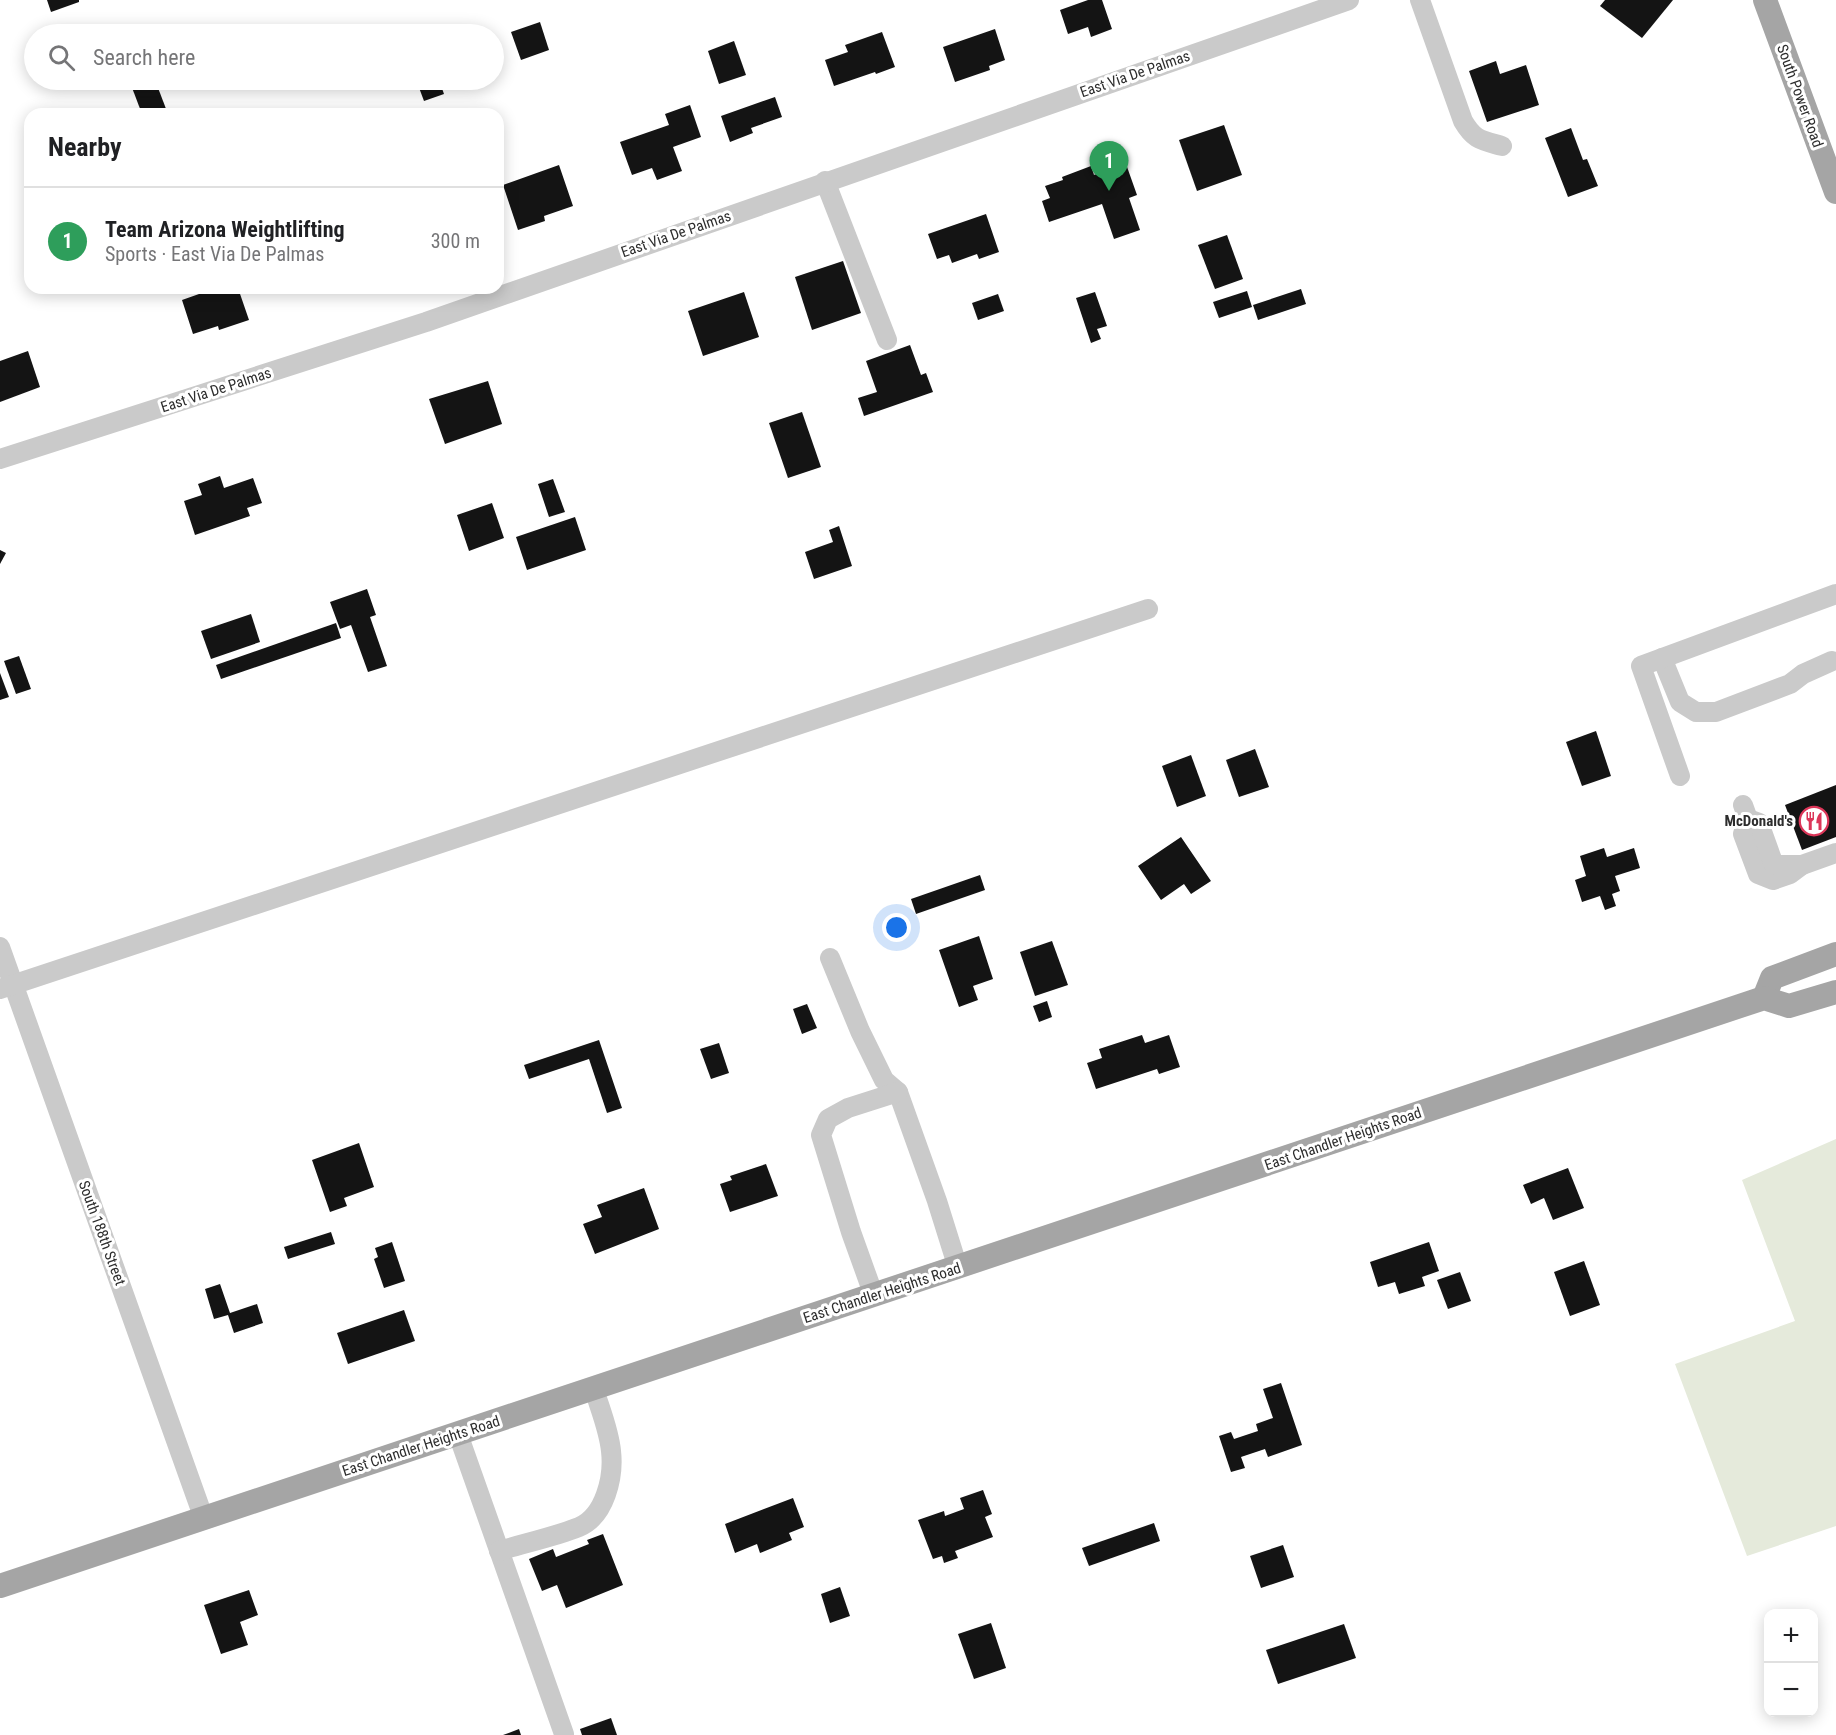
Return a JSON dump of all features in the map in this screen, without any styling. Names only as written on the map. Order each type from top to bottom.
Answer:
[{"type":"main road","name":"South Power Road","points":[[1765,0],[1836,192]]},
{"type":"main road","points":[[1836,954],[1772,978],[1764,998],[1789,1006],[1836,992]]},
{"type":"main road","name":"East Chandler Heights Road","points":[[0,1586],[1764,998]]},
{"type":"street","name":"East Via De Palmas","points":[[0,459],[426,322],[1349,0]]},
{"type":"street","points":[[1420,0],[1463,121],[1478,140],[1502,146]]},
{"type":"street","points":[[825,182],[887,340]]},
{"type":"street","points":[[1680,776],[1641,666],[1836,594]]},
{"type":"street","points":[[7,986],[1148,609]]},
{"type":"street","points":[[1662,658],[1680,702],[1696,712],[1707,704],[1787,675],[1803,674],[1832,661]]},
{"type":"street","points":[[1746,812],[1759,823],[1774,865],[1802,865],[1836,853]]},
{"type":"street","name":"South 188th Street","points":[[0,947],[7,986],[204,1519]]},
{"type":"street","points":[[830,958],[860,1031],[884,1080],[898,1092],[958,1268]]},
{"type":"street","points":[[874,1296],[821,1135],[828,1119],[848,1107],[898,1092]]},
{"type":"street","points":[[500,1551],[579,1527],[597,1513],[607,1485],[612,1458],[609,1438],[594,1389]]},
{"type":"street","points":[[458,1434],[564,1734]]},
{"type":"shaded area","points":[[1836,1139],[1836,1526],[1747,1556],[1675,1364],[1795,1321],[1742,1180]]},
{"type":"building","points":[[47,0],[79,0],[79,2],[51,12]]},
{"type":"building","points":[[1088,0],[1102,0],[1112,29],[1091,37],[1088,27],[1068,34],[1060,10]]},
{"type":"building","points":[[1605,0],[1673,0],[1642,38],[1600,6]]},
{"type":"building","points":[[540,22],[549,50],[521,60],[511,32]]},
{"type":"building","points":[[995,29],[1005,60],[989,66],[990,70],[955,82],[943,47]]},
{"type":"building","points":[[882,32],[895,67],[834,86],[825,60],[848,52],[845,45]]},
{"type":"building","points":[[734,41],[746,75],[719,84],[708,51]]},
{"type":"building","points":[[1496,61],[1500,74],[1526,65],[1539,105],[1487,122],[1469,71]]},
{"type":"building","points":[[133,90],[159,90],[166,108],[140,108]]},
{"type":"building","points":[[420,90],[443,90],[444,94],[424,101]]},
{"type":"building","points":[[775,97],[782,117],[751,128],[753,133],[730,142],[721,116]]},
{"type":"building","points":[[690,105],[701,137],[673,147],[682,171],[657,180],[652,168],[632,175],[620,142],[669,125],[665,114]]},
{"type":"building","points":[[1224,125],[1242,175],[1197,191],[1179,140]]},
{"type":"building","points":[[1571,128],[1583,160],[1587,159],[1598,186],[1568,197],[1545,138]]},
{"type":"building","points":[[1126,164],[1137,195],[1129,198],[1140,230],[1114,239],[1102,204],[1049,222],[1042,201],[1050,198],[1045,186],[1091,166],[1094,175]]},
{"type":"building","points":[[559,165],[573,206],[544,216],[545,221],[518,230],[504,185]]},
{"type":"building","points":[[986,214],[999,252],[979,259],[977,254],[952,263],[949,255],[937,259],[928,234]]},
{"type":"building","points":[[1227,235],[1243,279],[1215,289],[1198,245]]},
{"type":"building","points":[[843,261],[861,313],[812,330],[795,277]]},
{"type":"building","points":[[1301,289],[1306,304],[1258,320],[1253,305]]},
{"type":"building","points":[[1247,291],[1252,307],[1219,318],[1213,302]]},
{"type":"building","points":[[744,292],[759,337],[703,356],[688,311]]},
{"type":"building","points":[[1095,292],[1107,326],[1097,329],[1101,339],[1091,343],[1076,298]]},
{"type":"building","points":[[199,294],[240,294],[249,320],[219,330],[218,326],[193,334],[182,300]]},
{"type":"building","points":[[998,294],[1004,311],[978,320],[972,303]]},
{"type":"building","points":[[910,345],[921,375],[926,373],[933,392],[864,416],[858,398],[877,392],[866,361]]},
{"type":"building","points":[[28,351],[40,387],[0,402],[0,361]]},
{"type":"building","points":[[488,381],[502,424],[445,444],[429,399]]},
{"type":"building","points":[[802,412],[821,467],[788,478],[769,423]]},
{"type":"building","points":[[220,476],[224,488],[253,478],[262,503],[247,508],[250,516],[195,535],[184,501],[202,495],[198,484]]},
{"type":"building","points":[[553,479],[565,512],[549,517],[538,484]]},
{"type":"building","points":[[492,503],[504,538],[469,551],[457,515]]},
{"type":"building","points":[[575,517],[586,550],[527,570],[516,537]]},
{"type":"building","points":[[839,526],[852,566],[814,579],[805,552],[833,542],[829,530]]},
{"type":"building","points":[[0,550],[6,553],[0,564]]},
{"type":"building","points":[[367,589],[376,615],[370,617],[387,666],[368,672],[351,625],[340,629],[330,602]]},
{"type":"building","points":[[251,614],[260,642],[211,659],[201,631]]},
{"type":"building","points":[[336,623],[341,638],[221,679],[216,665]]},
{"type":"building","points":[[19,656],[31,689],[16,694],[4,661]]},
{"type":"building","points":[[0,673],[9,697],[0,700]]},
{"type":"building","points":[[1596,731],[1611,776],[1582,786],[1566,742]]},
{"type":"building","points":[[1255,749],[1269,787],[1239,797],[1226,760]]},
{"type":"building","points":[[1191,755],[1206,796],[1177,807],[1162,766]]},
{"type":"building","name":"McDonald's","points":[[1836,785],[1836,837],[1802,850],[1785,805]]},
{"type":"building","points":[[1181,837],[1211,881],[1191,894],[1184,884],[1161,900],[1138,866]]},
{"type":"building","points":[[1604,848],[1607,857],[1634,848],[1640,868],[1615,876],[1620,891],[1612,894],[1616,906],[1605,910],[1600,896],[1582,902],[1575,880],[1586,876],[1580,856]]},
{"type":"building","points":[[980,875],[985,890],[916,914],[911,899]]},
{"type":"building","points":[[979,936],[993,979],[973,986],[978,1000],[959,1007],[939,950]]},
{"type":"building","points":[[1052,941],[1068,985],[1035,996],[1020,952]]},
{"type":"building","points":[[1047,1001],[1052,1017],[1039,1022],[1033,1006]]},
{"type":"building","points":[[807,1004],[817,1028],[802,1034],[793,1009]]},
{"type":"building","points":[[1142,1035],[1145,1043],[1169,1035],[1180,1067],[1159,1074],[1157,1069],[1096,1089],[1087,1063],[1102,1058],[1099,1049]]},
{"type":"building","points":[[599,1040],[622,1108],[607,1113],[589,1059],[529,1079],[524,1065]]},
{"type":"building","points":[[719,1043],[729,1073],[711,1079],[700,1049]]},
{"type":"building","points":[[359,1143],[374,1187],[344,1198],[347,1206],[330,1212],[312,1160]]},
{"type":"building","points":[[766,1164],[778,1196],[730,1212],[720,1184],[732,1180],[730,1176]]},
{"type":"building","points":[[1568,1168],[1584,1208],[1553,1220],[1544,1198],[1531,1204],[1523,1185]]},
{"type":"building","points":[[644,1188],[659,1229],[595,1254],[583,1224],[602,1217],[597,1205]]},
{"type":"building","points":[[331,1232],[335,1244],[288,1259],[284,1247]]},
{"type":"building","points":[[392,1242],[405,1281],[384,1288],[374,1259],[378,1257],[375,1248]]},
{"type":"building","points":[[1429,1242],[1439,1271],[1422,1277],[1425,1286],[1399,1294],[1395,1282],[1378,1287],[1370,1262]]},
{"type":"building","points":[[1584,1261],[1600,1305],[1570,1316],[1554,1272]]},
{"type":"building","points":[[1460,1272],[1471,1301],[1448,1309],[1437,1280]]},
{"type":"building","points":[[220,1284],[230,1313],[257,1304],[263,1323],[234,1333],[228,1315],[214,1319],[205,1289]]},
{"type":"building","points":[[404,1310],[415,1341],[348,1364],[337,1333]]},
{"type":"building","points":[[1281,1383],[1302,1445],[1268,1457],[1265,1449],[1241,1457],[1245,1468],[1231,1472],[1219,1436],[1231,1432],[1234,1439],[1258,1431],[1256,1424],[1273,1418],[1263,1389]]},
{"type":"building","points":[[983,1490],[992,1514],[985,1517],[993,1537],[955,1551],[958,1558],[944,1563],[942,1556],[933,1559],[918,1520],[944,1511],[945,1516],[964,1509],[960,1498]]},
{"type":"building","points":[[793,1498],[804,1527],[789,1533],[792,1540],[760,1553],[757,1544],[735,1553],[725,1524]]},
{"type":"building","points":[[1154,1523],[1160,1541],[1089,1566],[1082,1548]]},
{"type":"building","points":[[603,1534],[623,1585],[566,1608],[557,1585],[542,1591],[529,1559],[553,1549],[556,1557],[589,1544],[587,1540]]},
{"type":"building","points":[[1283,1545],[1294,1577],[1261,1588],[1250,1556]]},
{"type":"building","points":[[840,1587],[850,1616],[830,1623],[821,1594]]},
{"type":"building","points":[[249,1590],[258,1615],[240,1622],[248,1645],[221,1654],[204,1605]]},
{"type":"building","points":[[991,1623],[1006,1668],[974,1679],[958,1634]]},
{"type":"building","points":[[1344,1624],[1356,1658],[1278,1684],[1266,1650]]},
{"type":"building","points":[[611,1718],[617,1735],[582,1735],[580,1729]]},
{"type":"building","points":[[519,1729],[521,1735],[503,1735]]},
{"type":"place","name":"Team Arizona Weightlifting","points":[[1109,191]]},
{"type":"place","name":"McDonald's","points":[[1814,821]]}]
